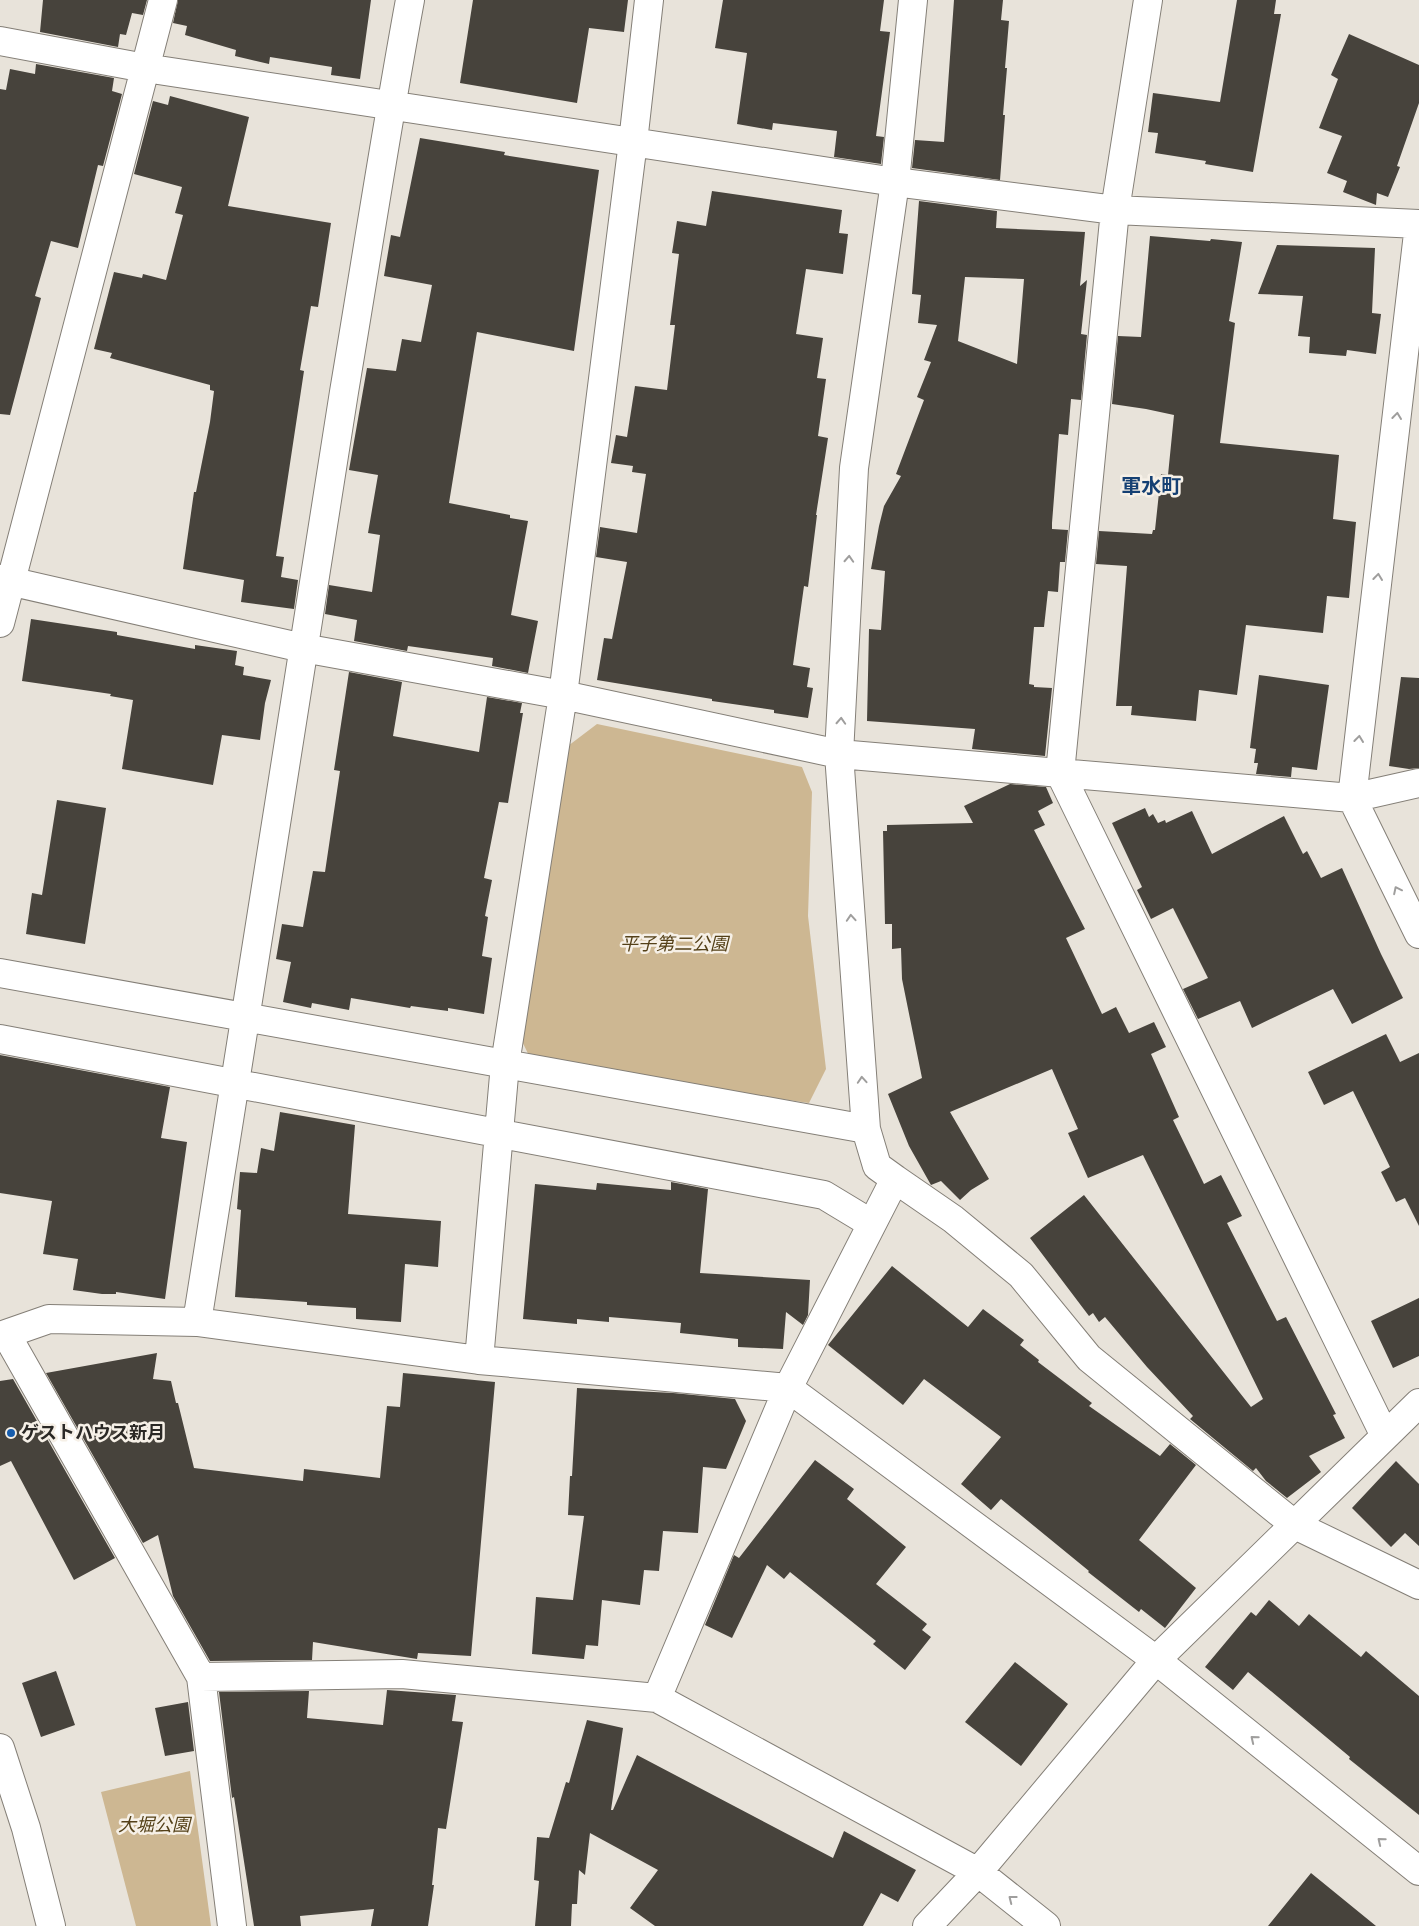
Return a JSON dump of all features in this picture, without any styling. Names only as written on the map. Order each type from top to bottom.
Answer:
[{"type":"street","points":[[0,623],[6,580],[163,0]]},
{"type":"street","points":[[197,1322],[247,1018],[303,648],[391,104],[410,0]]},
{"type":"street","points":[[479,1360],[505,1064],[563,696],[633,142],[648,0]]},
{"type":"street","points":[[913,0],[895,182],[854,468],[839,754],[866,1129],[877,1166],[953,1219],[1021,1275],[1089,1358],[1295,1526],[1419,1586]]},
{"type":"street","points":[[1148,0],[1114,210],[1060,773],[1385,1436]]},
{"type":"street","points":[[0,41],[145,68],[895,182],[1114,210],[1419,224],[1352,798],[1419,934]]},
{"type":"street","points":[[6,580],[303,648],[563,696],[839,754],[1352,798],[1419,783]]},
{"type":"street","points":[[0,973],[866,1129]]},
{"type":"street","points":[[0,1039],[824,1195],[872,1224]]},
{"type":"street","points":[[657,1698],[788,1388],[895,1179]]},
{"type":"street","points":[[232,1926],[201,1677],[3,1336],[49,1319],[197,1322],[479,1360],[788,1388],[1156,1660],[1419,1871]]},
{"type":"street","points":[[927,1926],[978,1872],[1156,1660],[1419,1403]]},
{"type":"street","points":[[201,1677],[402,1674],[657,1698],[978,1872],[1046,1926]]},
{"type":"street","points":[[0,1748],[26,1828],[51,1926]]},
{"type":"green space","name":"平子第二公園","points":[[597,724],[802,767],[812,792],[808,916],[826,1069],[809,1103],[533,1064],[520,1037],[564,749]]},
{"type":"green space","name":"大堀公園","points":[[190,1771],[211,1926],[136,1926],[101,1792]]},
{"type":"building","points":[[43,0],[147,0],[143,15],[132,13],[126,35],[120,34],[118,47],[40,32]]},
{"type":"building","points":[[178,0],[371,0],[360,79],[331,75],[332,67],[270,57],[269,64],[235,56],[236,50],[185,35],[187,26],[173,23]]},
{"type":"building","points":[[473,0],[628,0],[624,32],[589,28],[577,103],[460,83]]},
{"type":"building","points":[[723,0],[884,0],[880,31],[890,32],[876,136],[884,137],[881,164],[834,157],[837,131],[773,123],[772,130],[737,124],[747,53],[715,48]]},
{"type":"building","points":[[954,0],[1003,0],[1001,20],[1009,21],[1000,180],[912,168],[915,140],[944,142]]},
{"type":"building","points":[[1237,0],[1276,0],[1274,14],[1281,14],[1253,172],[1205,164],[1206,161],[1155,153],[1158,133],[1148,132],[1153,93],[1220,102]]},
{"type":"building","points":[[1349,34],[1419,65],[1419,103],[1397,166],[1400,167],[1388,197],[1377,193],[1376,205],[1343,192],[1347,181],[1327,173],[1342,136],[1319,128],[1338,79],[1331,75]]},
{"type":"building","points":[[36,64],[114,78],[112,91],[122,94],[103,166],[98,165],[78,248],[51,241],[35,296],[41,298],[10,415],[0,414],[0,89],[6,90],[10,69],[35,74]]},
{"type":"building","points":[[170,96],[249,117],[228,206],[331,223],[318,307],[311,306],[300,370],[304,371],[276,556],[284,557],[281,577],[298,580],[294,609],[241,602],[244,580],[183,569],[194,492],[196,492],[210,422],[214,391],[210,390],[210,385],[110,358],[112,353],[94,349],[114,272],[142,278],[143,274],[166,280],[183,215],[175,213],[182,187],[134,174],[153,101],[168,105]]},
{"type":"building","points":[[420,138],[505,152],[504,155],[599,170],[574,351],[477,332],[449,503],[510,515],[510,518],[528,521],[511,615],[538,621],[528,673],[492,666],[493,658],[408,646],[407,651],[354,641],[357,620],[325,614],[329,585],[372,592],[380,535],[368,533],[378,475],[349,470],[367,368],[396,371],[402,339],[421,342],[432,285],[384,276],[391,235],[400,237]]},
{"type":"building","points":[[712,191],[842,210],[839,233],[848,234],[843,274],[806,269],[796,334],[823,338],[817,378],[826,379],[818,436],[828,438],[816,515],[808,587],[804,586],[793,665],[810,668],[807,687],[813,688],[808,718],[774,713],[774,710],[597,680],[604,638],[612,639],[627,562],[596,557],[600,527],[637,533],[646,474],[632,472],[633,466],[611,463],[616,435],[627,437],[635,386],[667,390],[675,325],[670,325],[679,254],[672,253],[677,221],[706,226]]},
{"type":"building","points":[[919,201],[997,211],[996,228],[1085,232],[1080,286],[1087,280],[1081,334],[1087,335],[1081,400],[1071,399],[1068,435],[1059,434],[1052,523],[1052,529],[1068,530],[1065,562],[1060,562],[1058,592],[1048,591],[1044,627],[1034,627],[1029,684],[1034,685],[1034,687],[1052,688],[1045,756],[972,749],[975,729],[867,721],[869,629],[881,630],[885,571],[871,569],[884,506],[901,476],[896,474],[924,400],[917,397],[931,362],[924,360],[937,325],[918,323],[921,295],[912,294]],"holes":[[[965,277],[1024,279],[1017,364],[958,341]]]},
{"type":"building","points":[[1150,236],[1242,242],[1229,321],[1235,323],[1220,443],[1339,455],[1333,519],[1356,522],[1349,598],[1327,596],[1323,633],[1246,625],[1237,695],[1199,690],[1196,721],[1131,715],[1132,706],[1116,706],[1127,566],[1096,564],[1099,531],[1152,534],[1153,530],[1155,530],[1161,474],[1168,475],[1174,415],[1112,404],[1118,336],[1141,337]]},
{"type":"building","points":[[1277,245],[1375,248],[1372,313],[1381,314],[1376,354],[1347,350],[1346,356],[1309,353],[1310,337],[1298,336],[1303,296],[1258,294]]},
{"type":"building","points":[[31,619],[117,632],[117,635],[195,649],[195,645],[237,651],[235,665],[244,667],[243,675],[271,680],[265,703],[260,740],[222,735],[213,785],[122,769],[133,700],[110,696],[111,694],[22,681]]},
{"type":"building","points":[[349,672],[402,682],[393,736],[479,752],[487,697],[522,703],[520,713],[523,713],[508,803],[499,802],[484,878],[492,880],[485,916],[488,917],[482,956],[492,958],[484,1014],[448,1008],[448,1011],[411,1006],[410,1008],[351,998],[349,1010],[312,1003],[311,1008],[283,1002],[291,962],[276,959],[282,924],[303,927],[313,871],[325,872],[340,771],[334,770]]},
{"type":"building","points":[[1259,675],[1329,685],[1317,770],[1292,767],[1291,777],[1256,774],[1258,763],[1254,763],[1256,749],[1250,748]]},
{"type":"building","points":[[1401,677],[1419,678],[1419,768],[1409,769],[1389,766]]},
{"type":"building","points":[[1010,784],[1046,787],[1053,803],[1038,811],[1045,825],[1034,830],[1085,929],[1066,938],[1102,1014],[1116,1007],[1129,1033],[1154,1022],[1166,1047],[1151,1054],[1179,1117],[1173,1120],[1204,1184],[1221,1175],[1242,1216],[1227,1223],[1277,1321],[1286,1317],[1336,1414],[1333,1415],[1345,1438],[1309,1456],[1321,1472],[1287,1498],[1266,1481],[1256,1468],[1253,1471],[1190,1419],[1193,1416],[1147,1367],[1105,1317],[1099,1322],[1093,1313],[1089,1316],[1030,1238],[1084,1195],[1251,1407],[1263,1399],[1143,1155],[1088,1178],[1068,1133],[1078,1129],[1052,1069],[950,1112],[989,1179],[971,1190],[960,1200],[941,1181],[931,1185],[909,1146],[888,1094],[922,1078],[902,979],[901,948],[892,949],[892,924],[885,924],[883,831],[887,831],[887,825],[973,823],[964,806]]},
{"type":"building","points":[[57,800],[106,808],[85,944],[26,934],[32,893],[42,895]]},
{"type":"building","points":[[1145,808],[1149,817],[1153,814],[1158,823],[1165,820],[1166,823],[1192,811],[1212,854],[1284,816],[1303,854],[1307,851],[1321,878],[1342,868],[1403,998],[1352,1024],[1333,989],[1252,1028],[1240,1001],[1198,1019],[1183,989],[1208,978],[1173,908],[1151,919],[1137,890],[1142,887],[1112,823]]},
{"type":"building","points":[[1386,1034],[1400,1062],[1419,1053],[1419,1226],[1405,1198],[1396,1202],[1381,1172],[1390,1167],[1353,1091],[1324,1105],[1308,1072]]},
{"type":"building","points":[[0,1055],[170,1087],[161,1138],[187,1142],[165,1299],[116,1292],[116,1294],[102,1294],[73,1290],[78,1259],[43,1254],[52,1201],[0,1193]]},
{"type":"building","points":[[280,1112],[355,1125],[348,1214],[441,1221],[438,1267],[405,1264],[401,1322],[356,1319],[356,1308],[307,1305],[307,1302],[235,1297],[241,1210],[237,1209],[240,1172],[257,1173],[261,1148],[274,1151]]},
{"type":"building","points":[[671,1182],[708,1189],[700,1273],[810,1280],[808,1315],[803,1325],[786,1312],[783,1349],[738,1347],[738,1339],[680,1333],[681,1323],[609,1317],[609,1322],[577,1319],[577,1324],[523,1319],[535,1184],[596,1190],[597,1183],[671,1190]]},
{"type":"building","points":[[892,1266],[968,1327],[983,1309],[1024,1340],[1020,1345],[1039,1360],[1038,1362],[1092,1403],[1089,1406],[1160,1456],[1170,1444],[1196,1465],[1139,1540],[1196,1588],[1165,1628],[1141,1609],[1139,1612],[1088,1572],[1001,1499],[991,1510],[961,1484],[1001,1437],[924,1379],[903,1405],[828,1345]]},
{"type":"building","points":[[1419,1298],[1419,1356],[1393,1368],[1371,1321]]},
{"type":"building","points":[[157,1353],[153,1379],[171,1381],[194,1468],[303,1481],[304,1469],[380,1478],[387,1406],[400,1407],[403,1373],[495,1382],[471,1656],[418,1653],[417,1659],[313,1642],[312,1660],[210,1661],[173,1596],[158,1535],[143,1543],[46,1373]]},
{"type":"building","points":[[13,1379],[115,1558],[74,1580],[11,1461],[0,1466],[0,1381]]},
{"type":"building","points":[[577,1388],[673,1393],[735,1399],[746,1421],[726,1469],[703,1467],[698,1533],[663,1531],[659,1571],[644,1570],[640,1605],[602,1600],[598,1646],[586,1645],[584,1659],[532,1654],[536,1597],[573,1600],[584,1516],[568,1515]]},
{"type":"building","points":[[815,1460],[854,1489],[847,1499],[906,1547],[876,1584],[927,1624],[922,1630],[931,1637],[905,1670],[873,1644],[876,1641],[790,1572],[784,1579],[767,1565],[732,1638],[705,1625],[734,1555],[739,1558]]},
{"type":"building","points":[[1396,1461],[1419,1484],[1419,1546],[1405,1533],[1391,1547],[1352,1508]]},
{"type":"building","points":[[1269,1600],[1299,1626],[1309,1614],[1361,1657],[1366,1651],[1419,1696],[1419,1815],[1349,1759],[1350,1757],[1248,1672],[1233,1690],[1205,1667],[1251,1612],[1256,1616]]},
{"type":"building","points":[[1015,1662],[1068,1704],[1021,1766],[965,1722]]},
{"type":"building","points":[[56,1671],[75,1725],[41,1737],[22,1683]]},
{"type":"building","points":[[387,1690],[456,1695],[452,1721],[463,1722],[446,1829],[438,1828],[432,1885],[434,1885],[428,1926],[371,1926],[374,1909],[300,1916],[301,1926],[254,1926],[234,1797],[232,1798],[219,1692],[309,1691],[307,1718],[383,1725]]},
{"type":"building","points":[[188,1702],[194,1751],[165,1756],[155,1708]]},
{"type":"building","points":[[587,1720],[623,1728],[611,1810],[613,1810],[637,1755],[833,1858],[844,1831],[916,1870],[898,1902],[881,1893],[863,1926],[655,1926],[630,1908],[658,1870],[590,1833],[585,1875],[579,1870],[577,1904],[572,1904],[571,1926],[535,1926],[539,1881],[534,1880],[537,1837],[549,1838],[566,1782],[569,1783]]},
{"type":"building","points":[[1311,1873],[1376,1926],[1268,1926]]},
{"type":"place","name":"ゲストハウス新月","points":[[11,1433]]},
{"type":"district","name":"軍水町","points":[[1151,487]]}]
